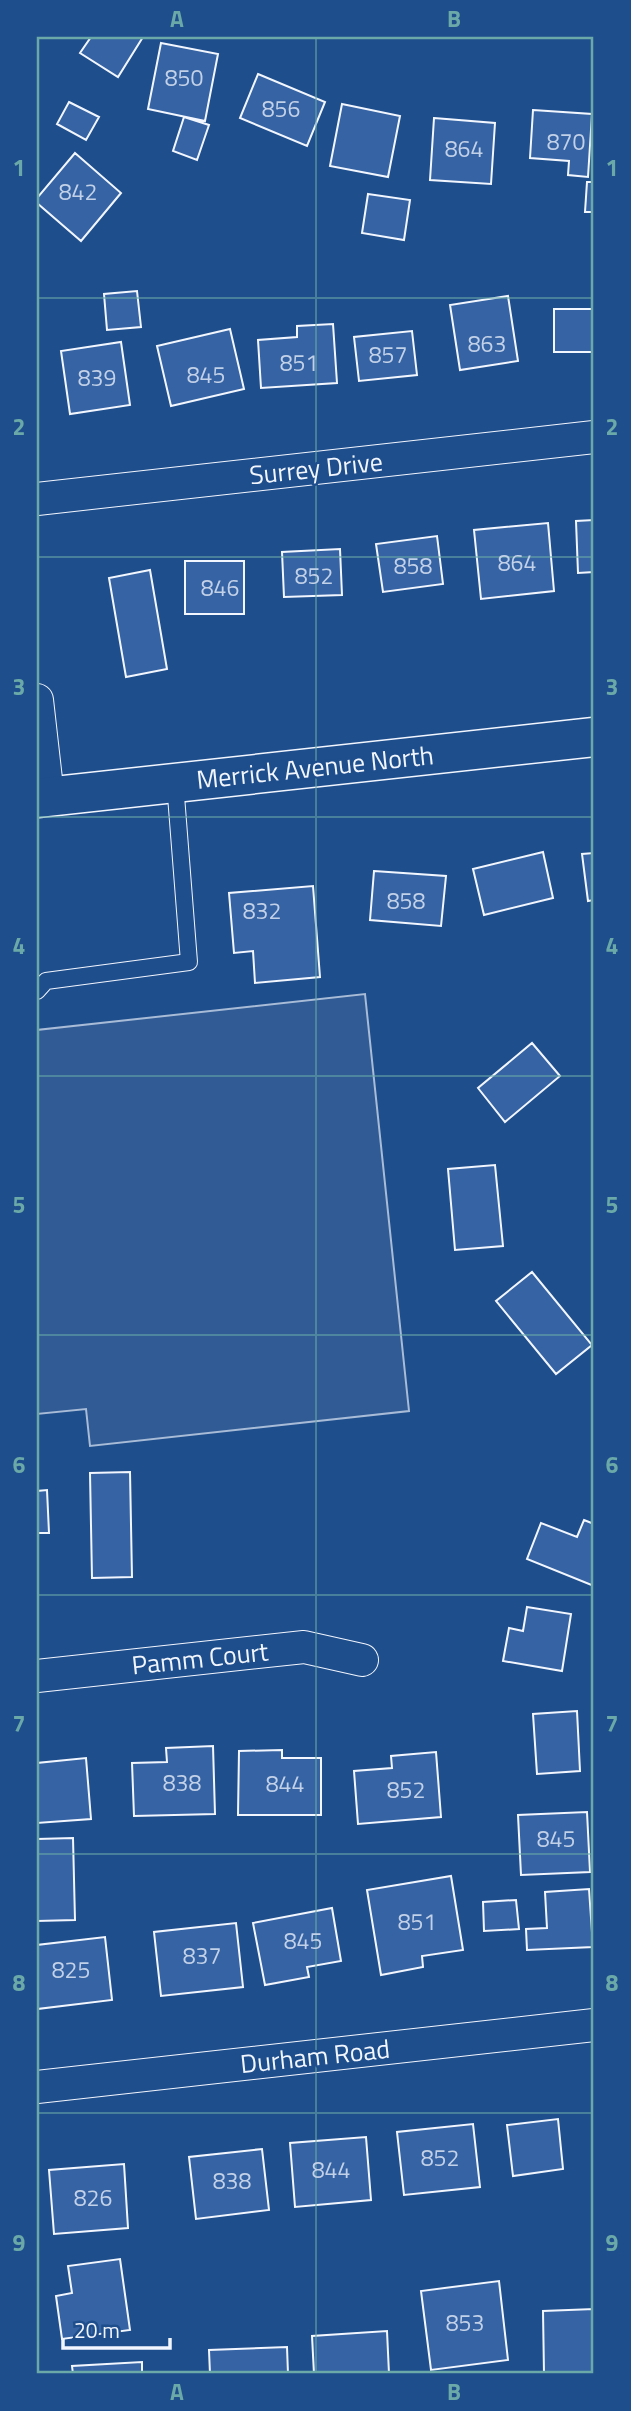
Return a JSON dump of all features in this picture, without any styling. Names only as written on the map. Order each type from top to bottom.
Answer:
[{"type":"main road","name":"Merrick Avenue North","points":[[42,797],[594,737]]},
{"type":"street","name":"Surrey Drive","points":[[37,499],[594,437]]},
{"type":"street","points":[[37,700],[42,797]]},
{"type":"street","name":"Pamm Court","points":[[37,1676],[304,1647],[362,1660]]},
{"type":"street","name":"Durham Road","points":[[37,2087],[594,2025]]},
{"type":"lane","points":[[37,991],[46,981],[189,962],[175,783]]},
{"type":"shaded area","points":[[365,994],[409,1411],[90,1446],[86,1409],[37,1414],[37,1030]]},
{"type":"building","points":[[91,37],[143,37],[118,77],[80,53]]},
{"type":"building","points":[[161,43],[218,54],[205,121],[148,109]]},
{"type":"building","points":[[258,74],[325,102],[307,146],[240,118]]},
{"type":"building","points":[[69,102],[99,117],[86,140],[57,124]]},
{"type":"building","points":[[342,104],[400,116],[388,177],[330,166]]},
{"type":"building","points":[[533,110],[592,114],[588,177],[568,175],[569,161],[530,158]]},
{"type":"building","points":[[184,117],[209,125],[197,160],[173,151]]},
{"type":"building","points":[[434,118],[495,123],[491,184],[430,180]]},
{"type":"building","points":[[75,153],[121,193],[81,241],[37,203],[37,198]]},
{"type":"building","points":[[587,182],[594,182],[594,212],[585,212]]},
{"type":"building","points":[[368,194],[410,200],[404,240],[362,233]]},
{"type":"building","points":[[137,291],[141,327],[107,330],[104,294]]},
{"type":"building","points":[[508,296],[518,361],[460,370],[450,305]]},
{"type":"building","points":[[554,309],[594,309],[594,352],[554,352]]},
{"type":"building","points":[[333,324],[337,383],[261,388],[258,340],[297,337],[297,326]]},
{"type":"building","points":[[230,329],[244,389],[171,406],[157,346]]},
{"type":"building","points":[[412,331],[417,375],[359,381],[354,337]]},
{"type":"building","points":[[121,342],[130,405],[70,414],[61,351]]},
{"type":"building","points":[[594,520],[594,572],[578,573],[576,521]]},
{"type":"building","points":[[548,523],[554,591],[481,599],[474,530]]},
{"type":"building","points":[[437,536],[443,584],[383,592],[376,544]]},
{"type":"building","points":[[340,549],[342,595],[284,597],[282,552]]},
{"type":"building","points":[[185,561],[244,561],[244,614],[185,614]]},
{"type":"building","points":[[150,570],[167,669],[126,677],[109,578]]},
{"type":"building","points":[[543,852],[553,898],[484,915],[473,869]]},
{"type":"building","points":[[594,853],[594,900],[588,901],[582,854]]},
{"type":"building","points":[[374,871],[446,876],[441,926],[370,920]]},
{"type":"building","points":[[313,886],[320,977],[255,983],[253,951],[234,953],[229,893]]},
{"type":"building","points":[[532,1043],[560,1076],[505,1122],[478,1088]]},
{"type":"building","points":[[495,1165],[503,1246],[455,1250],[448,1169]]},
{"type":"building","points":[[532,1272],[592,1345],[556,1374],[496,1301]]},
{"type":"building","points":[[130,1472],[132,1577],[92,1578],[90,1473]]},
{"type":"building","points":[[47,1490],[49,1533],[37,1533],[37,1491]]},
{"type":"building","points":[[584,1520],[594,1524],[594,1586],[527,1559],[541,1523],[577,1537]]},
{"type":"building","points":[[527,1607],[571,1614],[562,1671],[503,1661],[509,1628],[523,1631]]},
{"type":"building","points":[[577,1711],[580,1771],[537,1774],[533,1714]]},
{"type":"building","points":[[213,1746],[215,1814],[134,1816],[132,1763],[167,1762],[166,1748]]},
{"type":"building","points":[[282,1750],[282,1758],[321,1758],[321,1815],[238,1815],[239,1751]]},
{"type":"building","points":[[436,1752],[441,1817],[358,1824],[354,1771],[392,1768],[391,1756]]},
{"type":"building","points":[[86,1758],[91,1819],[37,1823],[37,1763]]},
{"type":"building","points":[[587,1812],[590,1872],[521,1875],[518,1815]]},
{"type":"building","points":[[73,1838],[75,1920],[37,1921],[37,1839]]},
{"type":"building","points":[[451,1876],[463,1950],[422,1956],[423,1967],[381,1975],[367,1890]]},
{"type":"building","points":[[589,1889],[593,1947],[527,1950],[526,1929],[547,1928],[545,1892]]},
{"type":"building","points":[[516,1900],[519,1929],[484,1931],[483,1902]]},
{"type":"building","points":[[332,1908],[341,1961],[307,1967],[309,1977],[265,1985],[253,1923]]},
{"type":"building","points":[[236,1923],[243,1987],[161,1996],[154,1932]]},
{"type":"building","points":[[105,1937],[112,2000],[37,2009],[37,1945]]},
{"type":"building","points":[[558,2119],[563,2169],[513,2176],[507,2125]]},
{"type":"building","points":[[473,2124],[480,2187],[404,2195],[397,2132]]},
{"type":"building","points":[[366,2137],[371,2200],[295,2207],[290,2143]]},
{"type":"building","points":[[262,2149],[269,2210],[196,2219],[189,2157]]},
{"type":"building","points":[[124,2164],[128,2228],[54,2234],[49,2170]]},
{"type":"building","points":[[120,2259],[130,2330],[62,2339],[56,2296],[72,2293],[68,2266]]},
{"type":"building","points":[[499,2281],[508,2360],[431,2370],[421,2291]]},
{"type":"building","points":[[594,2309],[594,2373],[544,2374],[543,2311]]},
{"type":"building","points":[[387,2331],[389,2374],[314,2374],[312,2336]]},
{"type":"building","points":[[287,2347],[288,2374],[210,2374],[209,2350]]},
{"type":"building","points":[[142,2362],[142,2374],[73,2374],[72,2366]]}]
